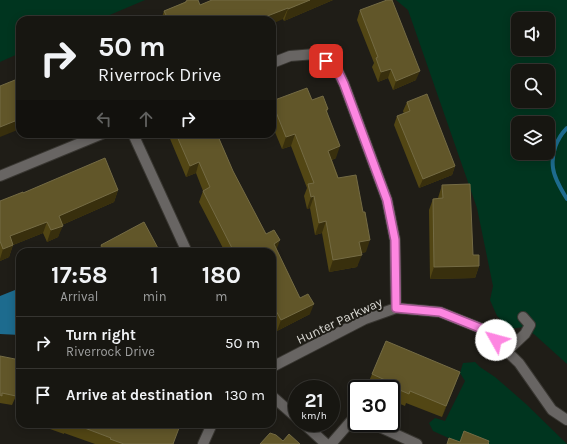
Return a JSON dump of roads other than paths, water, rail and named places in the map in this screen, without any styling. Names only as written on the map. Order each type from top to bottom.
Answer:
[{"type":"street","points":[[276,61],[290,56],[315,54],[336,67],[344,84],[387,200],[395,240],[396,308]]},
{"type":"street","points":[[0,176],[92,138]]},
{"type":"street","points":[[135,138],[185,248]]},
{"type":"street","name":"Hunter Parkway","points":[[276,364],[364,319],[396,308],[440,312],[485,330],[519,362],[552,410],[567,420]]},
{"type":"street","points":[[507,351],[525,334],[530,325],[523,317]]},
{"type":"street","points":[[276,400],[288,410]]},
{"type":"street","points":[[331,444],[348,423]]},
{"type":"street","points":[[204,444],[210,428]]},
{"type":"street","points":[[313,432],[326,444]]},
{"type":"street","points":[[391,432],[417,444]]},
{"type":"water","points":[[16,290],[16,335],[0,334],[0,296]]},
{"type":"waterway","points":[[567,128],[560,136],[553,157],[555,176],[567,199]]}]
